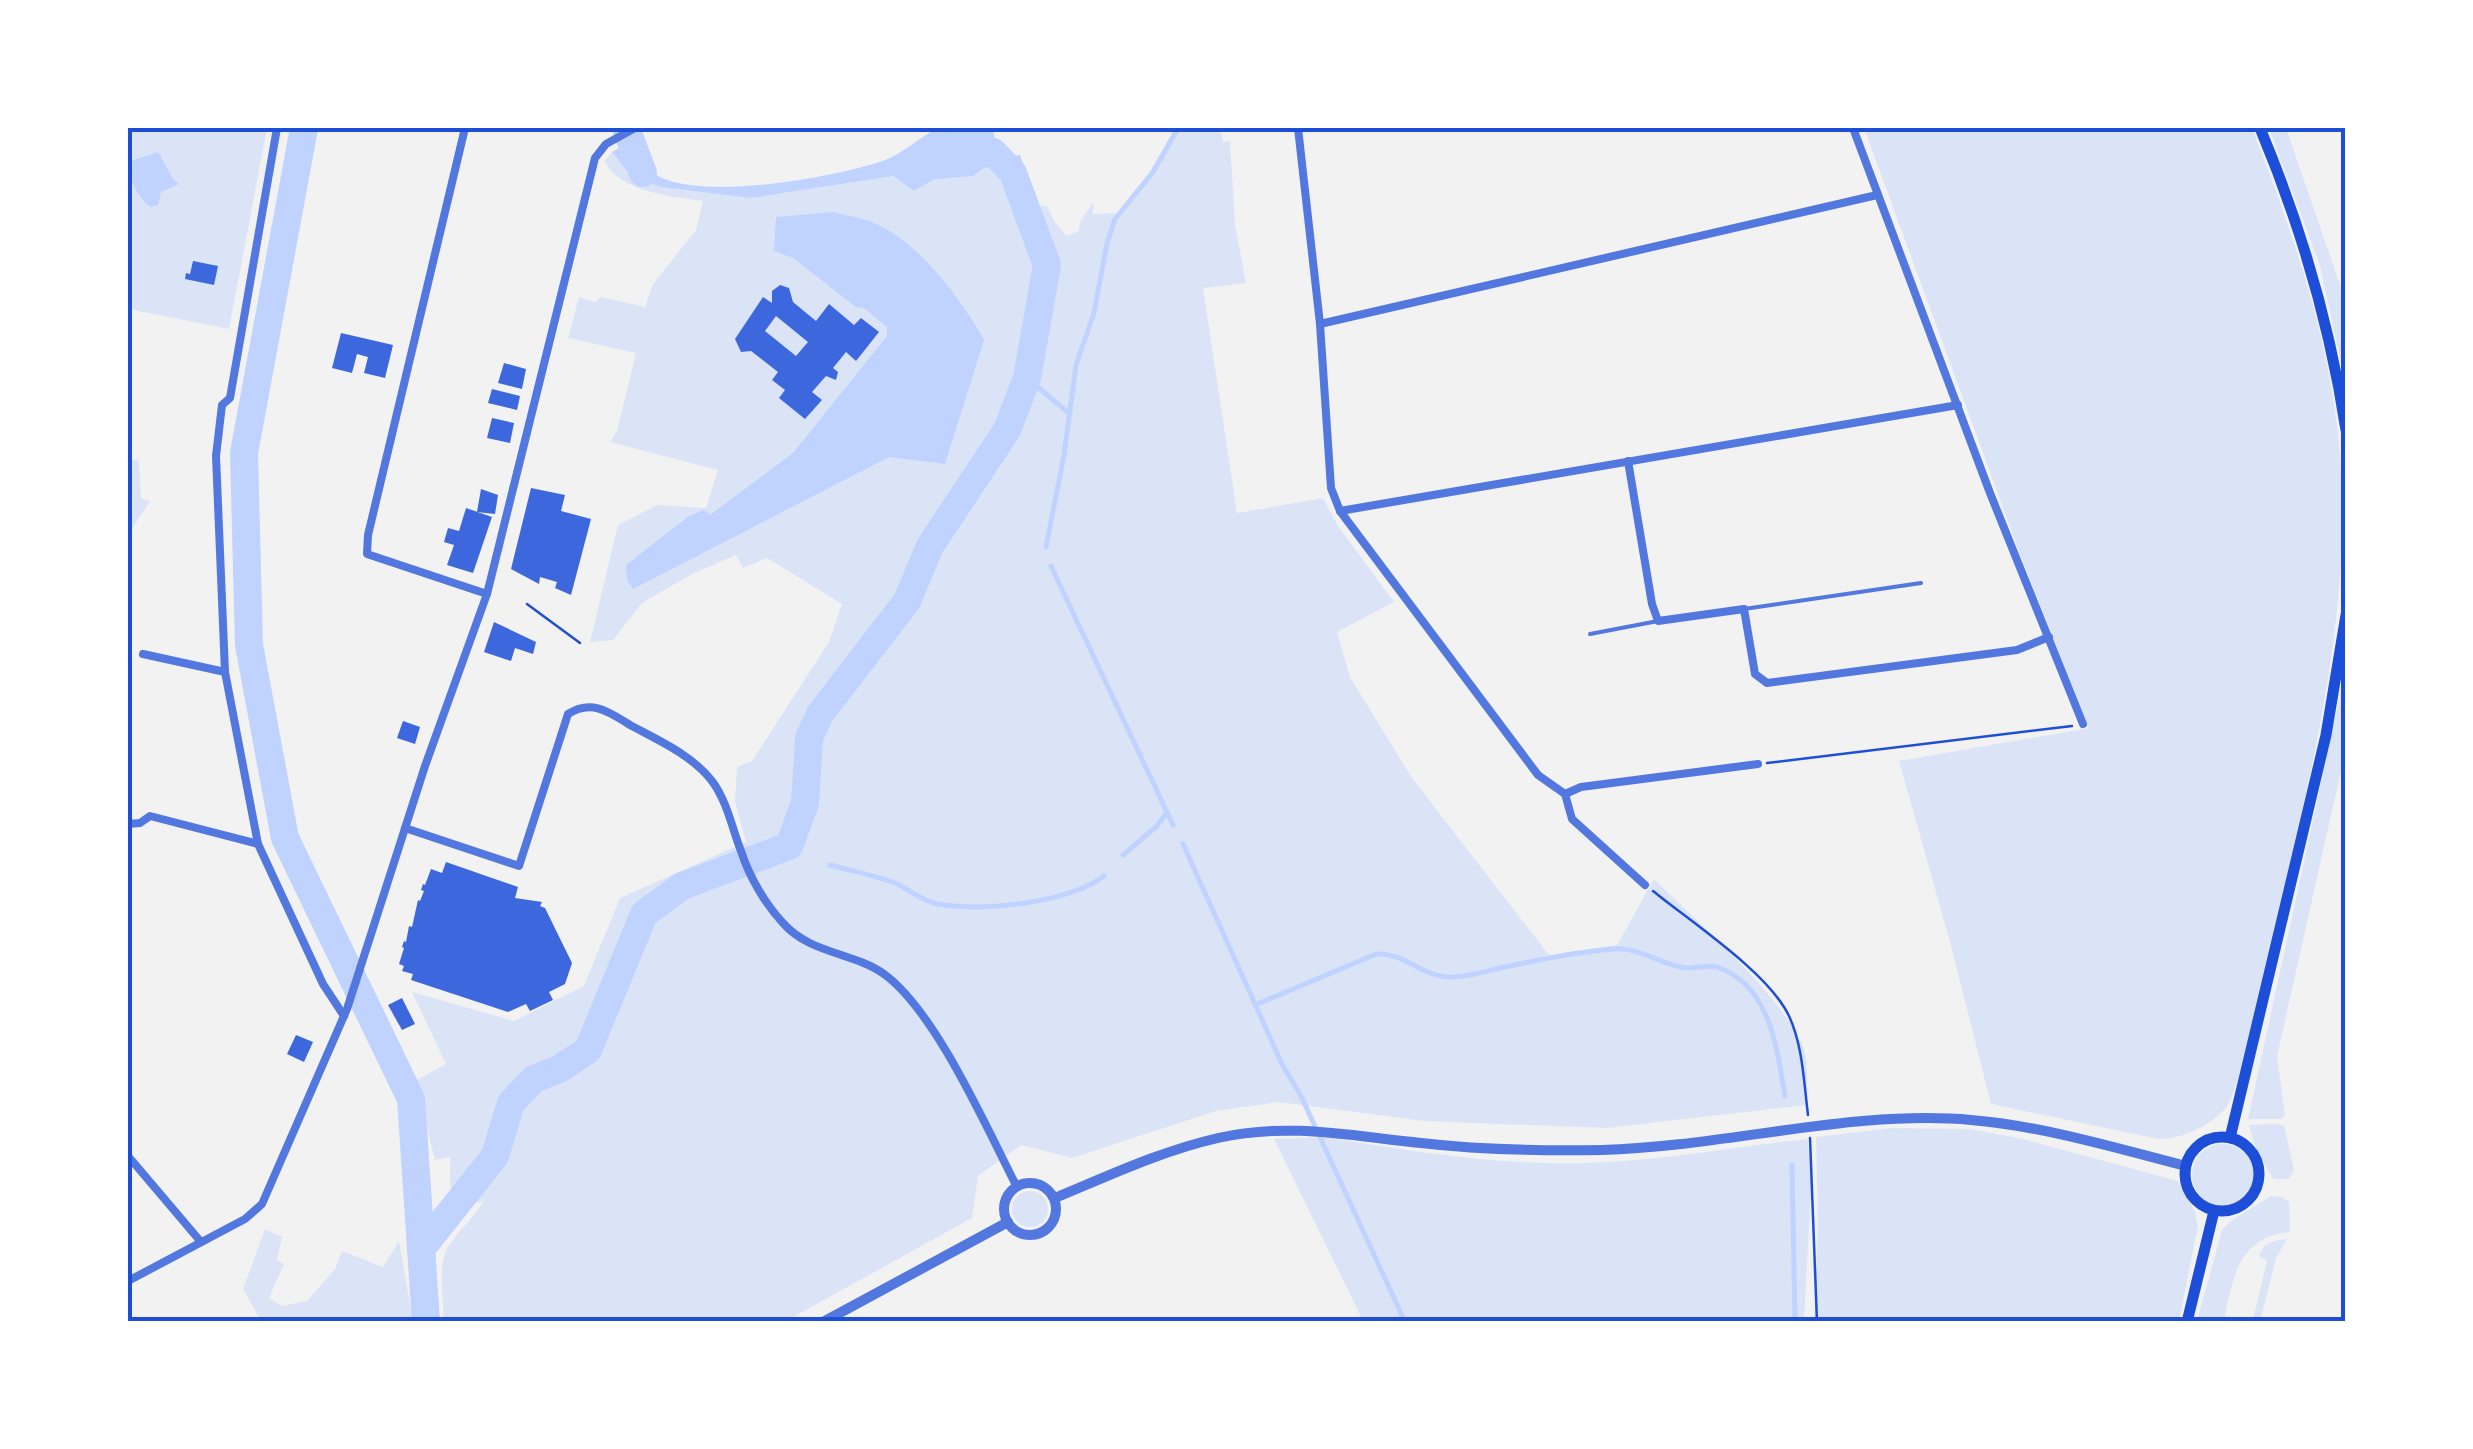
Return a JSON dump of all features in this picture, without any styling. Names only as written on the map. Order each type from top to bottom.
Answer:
[{"type":"main road","points":[[2260,128],[2312,267],[2346,430]]},
{"type":"main road","points":[[2230,1138],[2326,735],[2346,615]]},
{"type":"main road","points":[[2230,1138],[2251,1152],[2259,1178],[2249,1200],[2238,1208],[2214,1211],[2199,1204],[2188,1190],[2186,1166],[2204,1142],[2230,1138]]},
{"type":"main road","points":[[2187,1322],[2214,1211]]},
{"type":"street","points":[[276,128],[230,398],[222,405],[216,456],[226,672],[258,844],[324,984],[346,1012]]},
{"type":"street","points":[[464,128],[367,554],[487,594]]},
{"type":"street","points":[[128,1280],[245,1218],[262,1204],[346,1012],[487,594],[530,432],[554,314],[590,172],[601,149],[635,128]]},
{"type":"street","points":[[1298,128],[1320,324],[1331,488],[1340,510],[1538,775],[1565,794],[1572,820],[1645,885]]},
{"type":"street","points":[[1853,128],[2083,724]]},
{"type":"street","points":[[1320,324],[1877,195]]},
{"type":"street","points":[[1340,510],[1958,405]]},
{"type":"street","points":[[1628,460],[1658,621],[1744,610],[1755,674],[1767,684],[2017,650],[2049,637]]},
{"type":"street","points":[[144,654],[226,672]]},
{"type":"street","points":[[405,828],[520,866],[568,714],[578,707],[599,707],[666,745],[700,768],[713,783],[725,805],[742,857],[779,919],[812,946],[880,971],[906,992],[929,1024],[1016,1186]]},
{"type":"street","points":[[1565,794],[1581,787],[1758,764]]},
{"type":"street","points":[[128,824],[140,823],[150,816],[258,844]]},
{"type":"street","points":[[1054,1198],[1156,1156],[1220,1138],[1281,1130],[1328,1130],[1512,1150],[1606,1150],[1735,1140],[1894,1120],[1972,1120],[2035,1130],[2186,1166]]},
{"type":"street","points":[[128,1156],[201,1242]]},
{"type":"street","points":[[1034,1182],[1054,1198],[1054,1220],[1039,1234],[1021,1233],[1008,1222],[1005,1202],[1016,1186],[1034,1182]]},
{"type":"street","points":[[823,1322],[1008,1222]]},
{"type":"lane","points":[[1744,610],[1921,582]]},
{"type":"lane","points":[[1590,634],[1658,621]]},
{"type":"path","points":[[527,604],[580,643]]},
{"type":"path","points":[[1758,764],[2083,724]]},
{"type":"path","points":[[1645,885],[1756,975],[1789,1015],[1799,1050],[1808,1114],[1817,1322]]},
{"type":"shaded area","points":[[128,128],[267,128],[229,329],[128,309]]},
{"type":"shaded area","points":[[1176,128],[1211,128],[1221,132],[1223,142],[1230,141],[1235,225],[1246,283],[1203,288],[1237,513],[1323,498],[1338,526],[1394,602],[1337,632],[1350,677],[1412,778],[1549,955],[1617,945],[1654,879],[1759,983],[1794,1029],[1806,1056],[1807,1105],[1607,1128],[1424,1121],[1279,1102],[1216,1111],[1072,1158],[1021,1145],[978,1176],[972,1218],[786,1321],[443,1321],[444,1255],[483,1201],[464,1206],[451,1189],[450,1157],[435,1160],[415,1081],[446,1064],[412,992],[514,1021],[584,986],[620,898],[746,842],[735,801],[737,767],[752,761],[829,642],[842,604],[767,558],[743,568],[736,555],[692,574],[642,603],[613,640],[590,642],[618,525],[657,505],[706,508],[718,470],[610,442],[617,431],[636,353],[568,338],[579,297],[595,302],[601,297],[645,307],[653,284],[696,230],[703,201],[633,186],[611,171],[605,161],[612,152],[630,175],[751,198],[893,176],[914,191],[935,179],[995,165],[1009,172],[1027,205],[1047,206],[1066,236],[1079,231],[1080,222],[1093,202],[1093,214],[1120,213],[1141,187]]},
{"type":"shaded area","points":[[1864,128],[2252,128],[2308,288],[2328,371],[2340,456],[2339,591],[2331,657],[2307,789],[2235,1088],[2225,1109],[2185,1134],[2158,1139],[1991,1104],[1899,761],[2089,728],[2020,554]]},
{"type":"shaded area","points":[[2269,128],[2286,128],[2340,285],[2345,304],[2345,380],[2320,266]]},
{"type":"shaded area","points":[[139,459],[141,498],[150,501],[128,535],[128,461]]},
{"type":"shaded area","points":[[2345,673],[2345,753],[2277,1056],[2285,1116],[2248,1119]]},
{"type":"shaded area","points":[[2249,1125],[2284,1125],[2294,1170],[2289,1179],[2273,1179],[2255,1146]]},
{"type":"shaded area","points":[[1893,1128],[1970,1129],[2023,1139],[2178,1181],[2198,1226],[2179,1321],[1814,1322],[1816,1137]]},
{"type":"shaded area","points":[[1324,1137],[1537,1163],[1658,1158],[1808,1139],[1811,1190],[1804,1321],[1363,1321],[1274,1139]]},
{"type":"shaded area","points":[[2223,1144],[2245,1153],[2254,1175],[2245,1197],[2223,1206],[2201,1197],[2192,1175],[2201,1153]]},
{"type":"shaded area","points":[[1030,1191],[1043,1196],[1048,1209],[1043,1222],[1030,1227],[1017,1222],[1012,1209],[1017,1196]]},
{"type":"shaded area","points":[[2271,1196],[2289,1202],[2290,1232],[2273,1235],[2249,1251],[2235,1275],[2224,1321],[2197,1321],[2222,1230]]},
{"type":"shaded area","points":[[265,1229],[282,1237],[277,1260],[284,1264],[269,1298],[282,1306],[307,1301],[335,1269],[342,1251],[383,1267],[399,1241],[413,1321],[266,1321],[258,1316],[243,1289]]},
{"type":"shaded area","points":[[2287,1239],[2276,1258],[2260,1321],[2253,1319],[2267,1261],[2259,1256],[2261,1251],[2270,1243]]},
{"type":"water","points":[[993,128],[998,159],[1020,155],[1036,204],[1027,205],[1009,172],[989,164],[973,176],[935,179],[914,191],[893,176],[751,198],[662,187],[640,180],[630,175],[612,152],[636,138],[641,157],[652,172],[672,181],[731,187],[801,180],[863,167],[892,157],[937,129],[943,132]]},
{"type":"water","points":[[158,152],[179,184],[161,192],[158,205],[151,207],[135,188],[128,162]]},
{"type":"water","points":[[833,212],[873,223],[909,245],[952,291],[984,340],[945,464],[889,457],[633,589],[627,580],[626,565],[689,516],[704,510],[710,515],[793,453],[887,336],[887,327],[864,308],[856,307],[793,258],[774,251],[776,217]]},
{"type":"building","points":[[193,261],[218,266],[214,285],[185,279]]},
{"type":"building","points":[[780,285],[789,288],[793,302],[816,321],[829,304],[854,325],[861,318],[879,332],[856,361],[846,352],[833,368],[838,372],[836,380],[826,376],[812,392],[822,400],[805,419],[779,398],[785,390],[772,380],[778,372],[751,351],[741,352],[735,339],[763,297],[772,303],[772,291]],"holes":[[[776,316],[808,342],[796,356],[765,331]]]},
{"type":"building","points":[[341,333],[393,345],[385,378],[364,373],[368,357],[357,354],[352,373],[332,368]]},
{"type":"building","points":[[504,363],[526,369],[522,389],[498,383]]},
{"type":"building","points":[[492,389],[520,396],[517,410],[488,403]]},
{"type":"building","points":[[492,418],[514,423],[510,443],[487,438]]},
{"type":"building","points":[[531,488],[565,495],[561,511],[591,519],[571,595],[555,588],[557,582],[540,577],[539,584],[511,569]]},
{"type":"building","points":[[481,489],[498,495],[495,514],[477,512]]},
{"type":"building","points":[[466,508],[492,517],[473,573],[447,565],[454,545],[444,542],[448,528],[459,531]]},
{"type":"building","points":[[494,622],[536,642],[533,654],[515,648],[511,661],[484,652]]},
{"type":"building","points":[[403,721],[420,727],[415,744],[397,738]]},
{"type":"building","points":[[446,862],[518,887],[515,898],[542,902],[540,906],[545,908],[572,963],[565,984],[549,992],[553,1000],[530,1011],[526,1004],[508,1012],[411,980],[413,974],[402,971],[402,947],[424,891],[423,884],[431,869],[442,873]]},
{"type":"building","points":[[402,998],[415,1024],[402,1030],[388,1005]]},
{"type":"building","points":[[296,1035],[313,1042],[304,1062],[287,1054]]},
{"type":"waterway","points":[[304,128],[244,453],[249,645],[285,838],[411,1099],[426,1322]]},
{"type":"waterway","points":[[626,128],[643,173]]},
{"type":"waterway","points":[[1046,547],[1076,365],[1094,313],[1107,243],[1115,219],[1153,172],[1178,128]]},
{"type":"waterway","points":[[421,1249],[495,1156],[511,1103],[534,1079],[559,1069],[588,1050],[644,914],[682,886],[789,846],[805,803],[809,738],[820,714],[907,601],[930,546],[1007,430],[1027,378],[1047,265],[1013,173],[993,152],[964,158]]},
{"type":"waterway","points":[[1027,378],[1070,414]]},
{"type":"waterway","points":[[1051,566],[1173,825]]},
{"type":"waterway","points":[[1123,855],[1157,826],[1167,812]]},
{"type":"waterway","points":[[1183,844],[1405,1322]]},
{"type":"waterway","points":[[830,865],[889,881],[933,903],[978,907],[1047,899],[1104,876]]},
{"type":"waterway","points":[[1255,1005],[1376,954],[1395,956],[1428,972],[1454,977],[1571,954],[1624,949],[1678,967],[1717,967],[1749,988],[1768,1021],[1785,1096]]},
{"type":"waterway","points":[[1792,1165],[1795,1322]]}]
